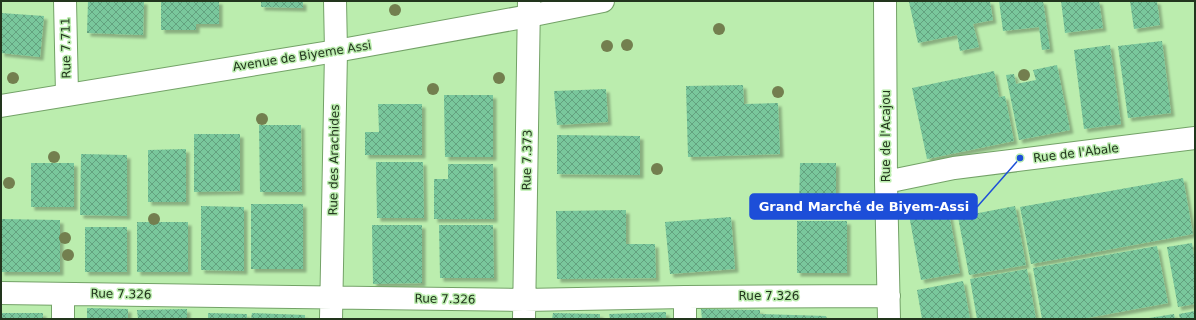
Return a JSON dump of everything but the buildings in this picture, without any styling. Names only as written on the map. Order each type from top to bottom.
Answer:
[{"type":"street","name":"Rue 7.711","points":[[65,1],[67,94]]},
{"type":"street","name":"Rue des Arachides","points":[[331,319],[336,51],[335,1]]},
{"type":"street","name":"Avenue de Biyeme Assi","points":[[1,106],[336,51],[529,8],[603,1]]},
{"type":"street","name":"Rue de l'Acajou","points":[[886,1],[886,182],[889,319]]},
{"type":"street","name":"Rue 7.373","points":[[524,309],[529,8]]},
{"type":"street","name":"Rue de l'Abale","points":[[886,182],[954,168],[1195,138]]},
{"type":"street","name":"Rue 7.326","points":[[1,293],[331,297],[524,309],[685,296],[889,296]]},
{"type":"street","points":[[63,294],[63,319]]},
{"type":"street","points":[[685,296],[685,319]]},
{"type":"place","name":"Grand Marché de Biyem-Assi","points":[[1020,158]]}]
